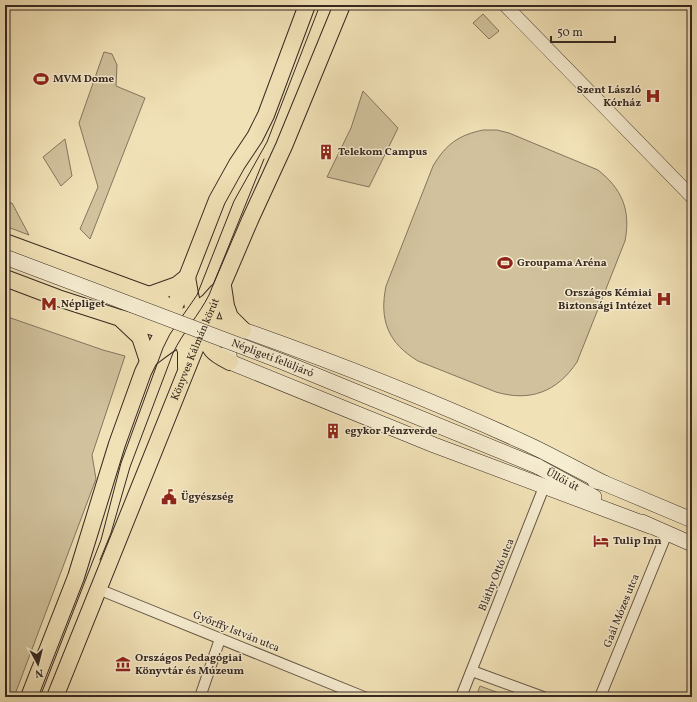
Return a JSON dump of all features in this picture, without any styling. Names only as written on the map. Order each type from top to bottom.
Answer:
[{"type":"main road","points":[[29,697],[76,577],[117,444],[148,361],[171,319],[217,200],[237,164],[255,137],[266,115],[307,5]]},
{"type":"main road","name":"Könyves Kálmán körút","points":[[55,697],[203,329],[284,146],[342,5]]},
{"type":"main road","points":[[5,242],[149,295],[163,303],[181,336],[186,351],[186,371]]},
{"type":"main road","name":"Népligeti felüljáró","points":[[5,257],[283,362],[537,466]]},
{"type":"main road","points":[[58,298],[55,294],[54,287],[56,281],[73,268]]},
{"type":"main road","points":[[149,295],[173,287],[187,277]]},
{"type":"main road","points":[[187,277],[194,312],[203,329],[206,339],[213,351],[230,362],[434,445],[650,526]]},
{"type":"main road","points":[[5,278],[58,298],[153,327],[171,319],[194,312],[208,302],[223,284]]},
{"type":"main road","points":[[91,308],[98,307],[104,301],[107,294],[103,278]]},
{"type":"main road","points":[[223,284],[226,306],[230,318],[243,330]]},
{"type":"main road","points":[[120,318],[140,337],[148,361]]},
{"type":"main road","points":[[148,361],[181,336],[203,329],[216,327],[243,330],[327,360],[485,425],[525,442],[604,483]]},
{"type":"main road","points":[[230,362],[228,349],[233,338],[243,330]]},
{"type":"main road","points":[[186,371],[200,362],[212,360],[230,362]]},
{"type":"main road","points":[[314,396],[329,389],[335,374],[327,360]]},
{"type":"main road","name":"Üllői út","points":[[537,466],[604,483],[692,520]]},
{"type":"main road","name":"Üllői út","points":[[537,466],[650,526],[692,544]]},
{"type":"street","points":[[505,5],[692,197]]},
{"type":"street","name":"Bláthy Ottó utca","points":[[462,697],[544,487]]},
{"type":"street","name":"Gaál Mózes utca","points":[[600,697],[666,533]]},
{"type":"street","name":"Győrffy István utca","points":[[98,589],[364,697]]},
{"type":"street","points":[[200,697],[220,639]]},
{"type":"street","points":[[472,671],[543,697]]},
{"type":"shaded area","points":[[483,14],[499,31],[489,39],[473,23]]},
{"type":"shaded area","points":[[104,52],[112,54],[117,65],[116,86],[145,98],[90,239],[80,229],[98,187],[79,123]]},
{"type":"shaded area","points":[[363,91],[398,128],[369,187],[327,177],[351,128]]},
{"type":"shaded area","name":"Groupama Aréna","points":[[483,130],[497,130],[509,133],[598,170],[619,193],[623,201],[627,220],[625,241],[577,362],[561,381],[542,392],[531,395],[508,395],[496,392],[418,361],[399,346],[388,330],[385,320],[384,298],[386,286],[433,166],[448,146],[460,138]]},
{"type":"shaded area","points":[[65,139],[72,176],[61,186],[43,157]]},
{"type":"shaded area","points":[[5,203],[12,203],[29,235],[5,226]]},
{"type":"shaded area","name":"Népliget","points":[[5,316],[103,350],[125,356],[92,455],[96,479],[14,697],[5,697]]},
{"type":"shaded area","points":[[480,686],[510,697],[476,697]]},
{"type":"tram line","points":[[40,697],[101,540],[121,463],[163,348],[170,334],[197,295],[234,201],[267,142],[320,5]]},
{"type":"tram line","points":[[100,560],[111,533],[130,467],[173,353],[209,295],[264,159]]},
{"type":"place","name":"MVM Dome","points":[[41,79]]},
{"type":"place","name":"Szent László Kórház","points":[[653,96]]},
{"type":"place","name":"Telekom Campus","points":[[326,152]]},
{"type":"place","name":"Groupama Aréna","points":[[505,263]]},
{"type":"place","name":"Országos Kémiai Biztonsági Intézet","points":[[664,299]]},
{"type":"place","name":"Népliget","points":[[49,304]]},
{"type":"place","name":"egykor Pénzverde","points":[[333,431]]},
{"type":"place","name":"Ügyészség","points":[[169,497]]},
{"type":"place","name":"Tulip Inn","points":[[601,541]]},
{"type":"place","name":"Országos Pedagógiai Könyvtár és Múzeum","points":[[123,664]]}]
